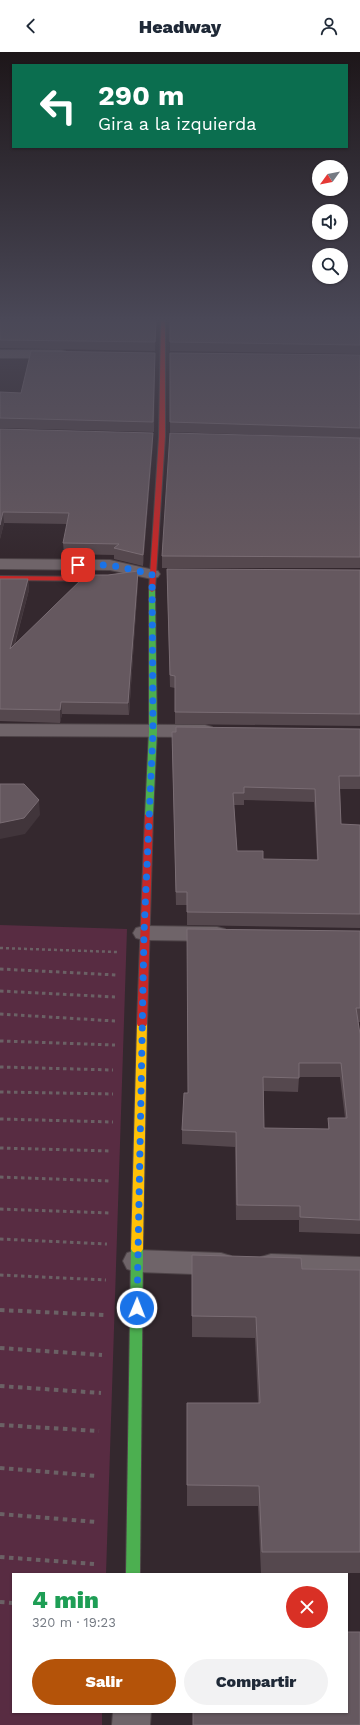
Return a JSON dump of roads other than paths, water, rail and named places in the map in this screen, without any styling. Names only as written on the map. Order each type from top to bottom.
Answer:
[{"type":"street","points":[[133,1573],[137,1261],[144,933],[153,731],[156,574],[162,437],[160,399]]},
{"type":"street","points":[[147,437],[178,438]]},
{"type":"street","points":[[0,564],[110,565],[156,574]]},
{"type":"street","points":[[0,578],[108,580],[156,574]]},
{"type":"street","points":[[0,730],[224,732]]},
{"type":"street","points":[[144,933],[240,934]]},
{"type":"street","points":[[137,1261],[360,1268]]},
{"type":"street","points":[[131,1725],[132,1713]]}]
